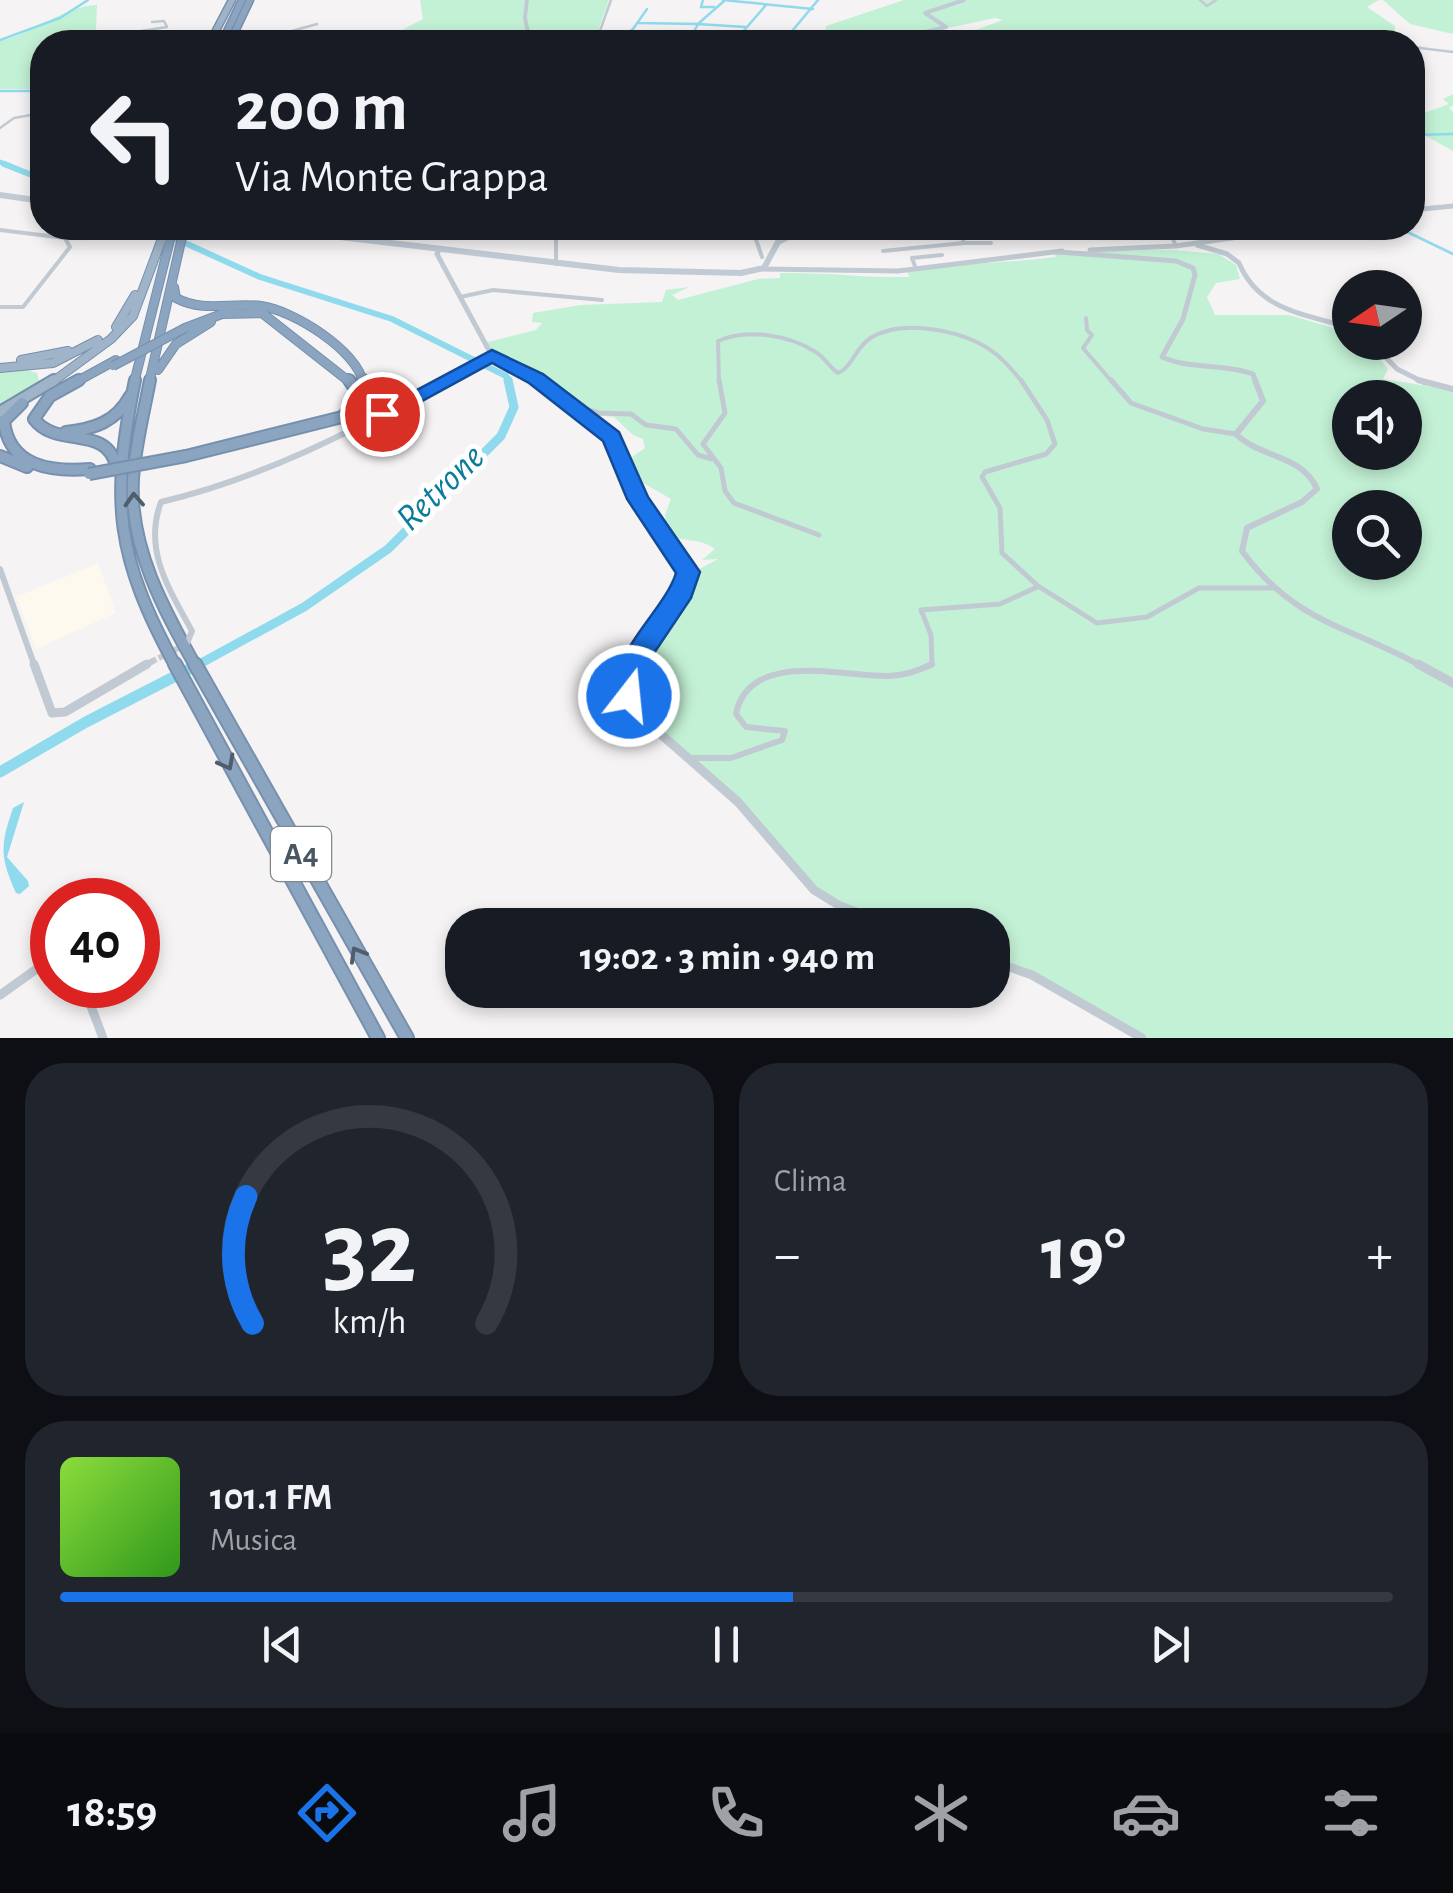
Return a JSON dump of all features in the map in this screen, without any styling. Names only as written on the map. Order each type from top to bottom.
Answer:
[{"type":"highway","points":[[220,30],[240,0]]},
{"type":"highway","points":[[227,30],[240,0]]},
{"type":"highway","points":[[233,30],[240,0]]},
{"type":"highway","points":[[0,366],[62,360],[122,322],[158,240]]},
{"type":"highway","name":"A4","points":[[170,240],[121,464],[124,546],[148,615],[180,677],[378,1038]]},
{"type":"highway","points":[[0,456],[51,474],[90,471],[186,456],[314,425],[342,417],[361,401],[362,376],[352,356],[285,314],[251,304],[182,303],[174,291],[180,242]]},
{"type":"highway","name":"A4","points":[[180,242],[138,444],[133,497],[140,545],[159,600],[407,1038]]},
{"type":"highway","points":[[124,546],[114,504],[116,459],[112,450],[94,440],[43,432],[34,419],[50,396],[185,326],[244,311],[262,313],[306,350],[347,377],[356,392],[350,404],[330,417],[299,426],[166,455],[90,471],[43,467],[14,452],[4,435],[4,422],[40,388],[126,326],[138,306],[151,260]]},
{"type":"highway","points":[[185,326],[242,308],[285,314]]},
{"type":"highway","points":[[138,444],[159,365],[176,344],[232,315],[258,315],[278,325]]},
{"type":"highway","points":[[114,363],[50,402],[42,414],[43,424],[58,431],[84,430],[121,412],[131,394],[151,318]]},
{"type":"highway","points":[[0,366],[45,358],[97,340]]},
{"type":"highway","points":[[29,366],[44,376],[40,388]]},
{"type":"highway","points":[[0,412],[22,403]]},
{"type":"highway","points":[[0,446],[20,465]]},
{"type":"main road","points":[[936,30],[946,28],[925,13],[964,0]]},
{"type":"main road","points":[[0,195],[30,199]]},
{"type":"main road","points":[[364,240],[556,265],[676,273],[768,261],[781,240]]},
{"type":"street","points":[[527,0],[528,30]]},
{"type":"street","points":[[600,30],[610,0]]},
{"type":"street","points":[[1200,0],[1207,6],[1216,0]]},
{"type":"street","points":[[149,30],[166,27],[164,21],[152,22]]},
{"type":"street","points":[[291,21],[292,30]]},
{"type":"street","points":[[298,30],[316,24]]},
{"type":"street","points":[[1425,49],[1453,52]]},
{"type":"street","points":[[0,128],[12,119],[30,115]]},
{"type":"street","points":[[1425,208],[1451,205]]},
{"type":"street","points":[[0,230],[30,234]]},
{"type":"street","points":[[0,307],[23,307],[70,247],[66,240]]},
{"type":"street","points":[[556,240],[556,265]]},
{"type":"street","points":[[756,240],[760,253],[778,272],[916,269],[1058,252],[1219,240]]},
{"type":"street","points":[[1173,240],[1176,246]]},
{"type":"street","points":[[1212,241],[1239,263],[1247,284],[1279,307],[1332,324]]},
{"type":"street","points":[[883,251],[991,243]]},
{"type":"street","points":[[1186,244],[1208,247],[1239,263]]},
{"type":"street","points":[[439,250],[490,357],[536,379],[612,437],[638,499],[688,572],[682,592],[629,669],[629,696],[647,722],[738,802],[814,890],[845,908]]},
{"type":"street","points":[[1058,252],[1176,261],[1193,268],[1195,274],[1183,320],[1162,357],[1177,363],[1233,366],[1252,374],[1263,402],[1236,434]]},
{"type":"street","points":[[916,269],[912,258],[942,255]]},
{"type":"street","points":[[460,296],[493,290],[602,300]]},
{"type":"street","points":[[1086,318],[1087,330],[1092,335],[1082,348],[1117,384],[1126,400],[1203,430],[1236,434],[1252,448],[1300,464],[1315,478],[1317,488],[1302,502],[1262,517],[1242,538],[1242,551],[1272,588],[1348,638],[1426,667],[1453,684]]},
{"type":"street","points":[[819,535],[734,503],[726,491],[725,478],[704,444],[725,414],[718,377],[718,342],[724,337],[754,336],[797,344],[820,354],[838,373],[847,369],[854,352],[873,336],[892,330],[972,341],[994,352],[1037,404],[1053,431],[1055,444],[1046,454],[985,472],[982,478],[1000,508],[1002,553],[1038,586],[1097,623],[1147,617],[1198,588],[1272,588]]},
{"type":"street","points":[[191,656],[192,631],[164,583],[154,555],[156,516],[161,502],[221,488],[241,477],[301,457],[490,357]]},
{"type":"street","points":[[1384,360],[1406,378],[1453,389]]},
{"type":"street","points":[[568,404],[599,413],[631,414],[646,424],[676,430],[698,456],[715,460]]},
{"type":"street","points":[[0,569],[52,714],[57,715],[151,662]]},
{"type":"street","points":[[687,759],[730,758],[782,740],[785,730],[746,727],[736,714],[736,705],[744,696],[771,676],[802,667],[888,675],[922,671],[932,665],[931,635],[921,610],[1000,604],[1038,586]]},
{"type":"street","points":[[1010,967],[1032,975],[1142,1038]]},
{"type":"street","points":[[0,996],[30,974]]},
{"type":"street","points":[[92,1008],[104,1038]]},
{"type":"shaded area","points":[[98,563],[116,613],[36,649],[16,597]]},
{"type":"green space","points":[[420,0],[525,0],[523,19],[527,19],[529,0],[609,0],[598,30],[402,30],[423,19]]},
{"type":"green space","points":[[904,0],[1379,0],[1367,7],[1395,26],[1395,30],[976,30],[1003,20],[995,18],[938,30],[825,30],[826,26]]},
{"type":"green space","points":[[1383,0],[1453,0],[1453,34],[1410,24]]},
{"type":"green space","points":[[97,5],[96,30],[30,30],[73,10]]},
{"type":"green space","points":[[30,30],[30,89],[0,89],[0,41]]},
{"type":"green space","points":[[1453,94],[1453,106],[1449,107],[1453,112],[1453,151],[1425,136],[1425,113],[1449,104],[1443,99]]},
{"type":"green space","points":[[1173,250],[1218,254],[1236,265],[1240,279],[1216,283],[1207,297],[1215,315],[1289,315],[1332,328],[1332,360],[1381,360],[1388,369],[1383,379],[1389,380],[1332,380],[1332,470],[1422,470],[1422,385],[1453,390],[1453,1038],[1148,1038],[1035,972],[1010,963],[1010,908],[852,908],[816,888],[738,799],[650,721],[631,695],[632,672],[689,594],[690,574],[718,559],[702,560],[715,549],[668,534],[665,515],[671,499],[631,476],[625,462],[645,448],[643,439],[614,417],[590,415],[539,375],[503,359],[484,343],[536,330],[542,323],[532,322],[533,313],[581,305],[662,302],[666,290],[689,287],[672,295],[678,300],[758,279],[780,278],[780,273],[909,277],[907,270],[1056,257],[1054,253]]},
{"type":"green space","points":[[20,368],[37,373],[40,384],[0,410],[0,371]]},
{"type":"water","points":[[24,802],[7,857],[28,881],[29,886],[20,894],[16,893],[7,870],[4,842],[13,808]]},
{"type":"waterway","points":[[0,40],[60,18],[88,0]]},
{"type":"waterway","points":[[703,0],[701,7],[714,7]]},
{"type":"waterway","points":[[723,0],[811,9]]},
{"type":"waterway","points":[[811,9],[818,0]]},
{"type":"waterway","points":[[698,24],[724,1]]},
{"type":"waterway","points":[[744,30],[766,5]]},
{"type":"waterway","points":[[632,30],[647,9]]},
{"type":"waterway","points":[[793,30],[811,9]]},
{"type":"waterway","points":[[638,23],[698,24]]},
{"type":"waterway","points":[[695,30],[698,24]]},
{"type":"waterway","points":[[698,24],[745,27]]},
{"type":"waterway","points":[[0,91],[30,91]]},
{"type":"waterway","points":[[1425,135],[1453,134]]},
{"type":"waterway","name":"Retrone","points":[[0,162],[11,166]]},
{"type":"waterway","name":"Retrone","points":[[4,164],[30,174]]},
{"type":"waterway","name":"Retrone","points":[[178,240],[260,277],[392,319],[506,376],[508,381]]},
{"type":"waterway","points":[[1424,240],[1453,254]]},
{"type":"waterway","name":"Retrone","points":[[194,667],[304,607],[388,549],[501,436],[514,407],[508,381]]},
{"type":"waterway","name":"Retrone","points":[[0,772],[199,664]]},
{"type":"tunnel","points":[[151,662],[186,644]]},
{"type":"route","points":[[382,414],[492,356],[536,379],[612,437],[638,499],[688,572],[682,592],[629,669],[629,696]]}]
